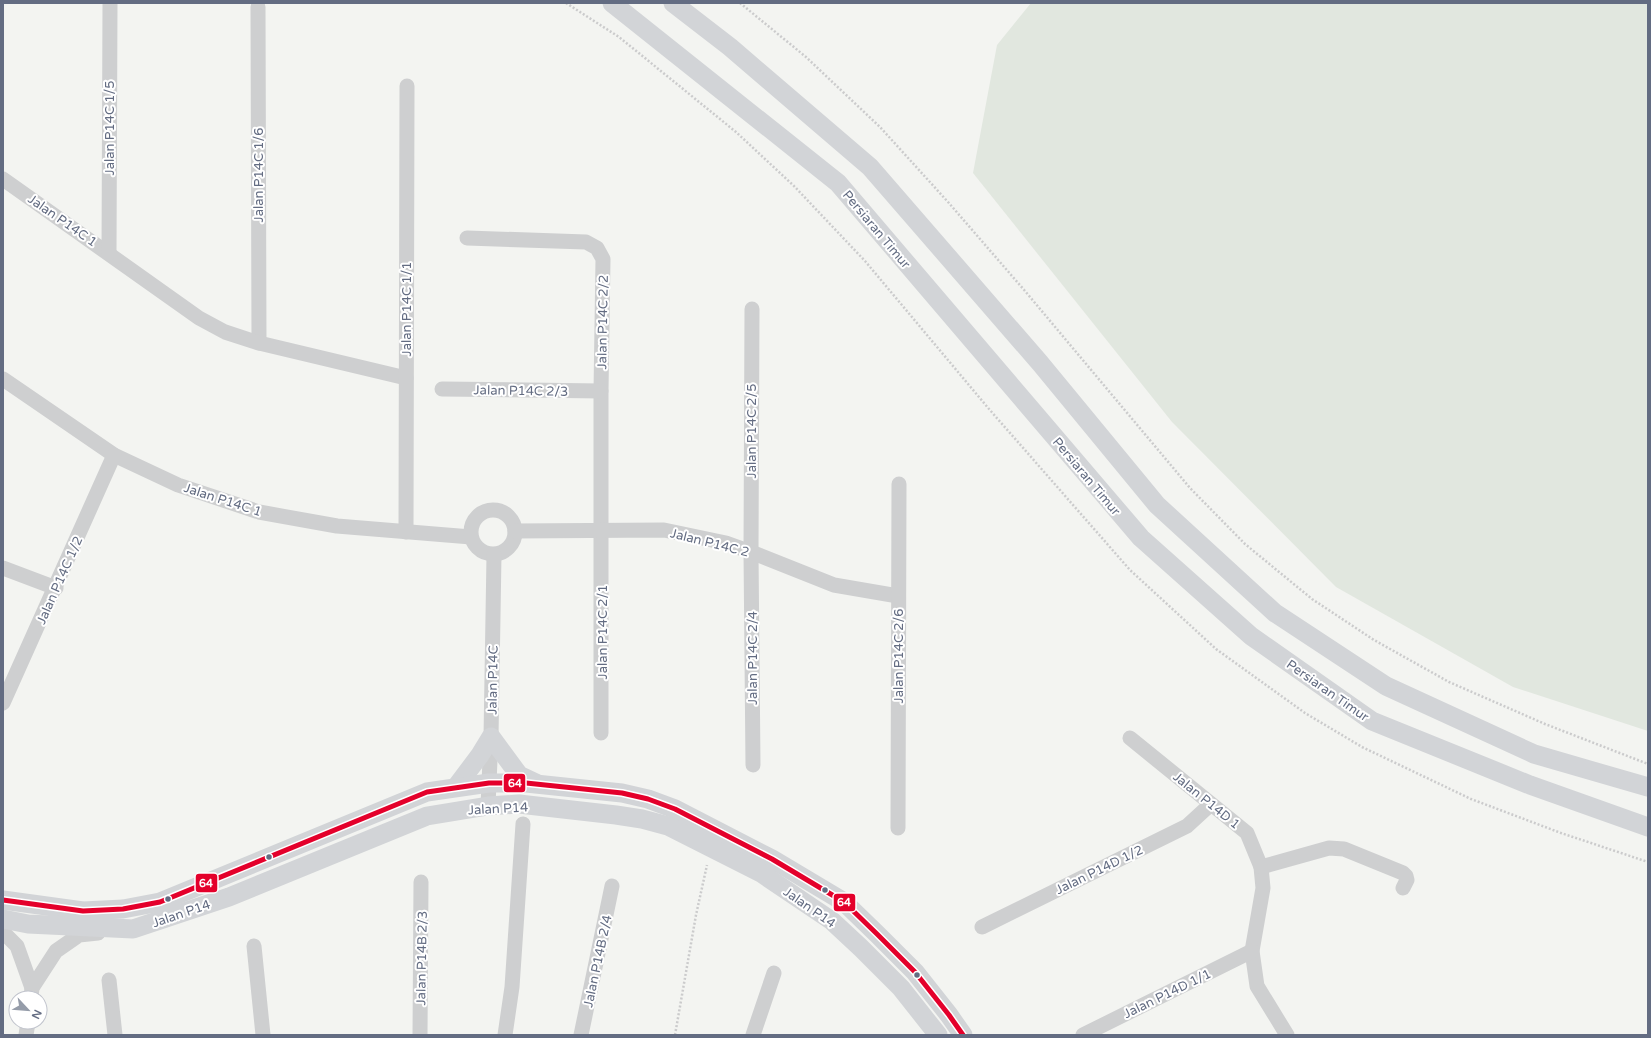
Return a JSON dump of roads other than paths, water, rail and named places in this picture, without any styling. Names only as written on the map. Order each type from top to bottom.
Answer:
[{"type":"main road","name":"Persiaran Timur","points":[[612,3],[838,183],[1141,538],[1250,636],[1372,721],[1530,784],[1648,827]]},
{"type":"main road","points":[[673,3],[730,47],[870,167],[1040,363],[1157,505],[1275,613],[1386,686],[1534,754],[1648,787]]},
{"type":"main road","points":[[456,787],[480,755],[491,737],[519,775],[540,786]]},
{"type":"main road","name":"Jalan P14","points":[[3,900],[83,912],[123,909],[160,902],[427,792],[456,787],[489,783],[526,783],[540,786],[622,794],[648,799],[675,809],[772,859],[844,902],[915,972],[963,1035]]},
{"type":"main road","name":"Jalan P14","points":[[3,919],[28,924],[133,929],[229,897],[427,816],[488,806],[519,804],[642,819],[668,826],[761,873],[832,921],[901,988],[938,1035]]},
{"type":"street","name":"Jalan P14C 1/5","points":[[109,253],[110,3]]},
{"type":"street","name":"Jalan P14C 1/6","points":[[258,7],[259,343]]},
{"type":"street","name":"Jalan P14C 1/1","points":[[406,532],[408,86]]},
{"type":"street","name":"Jalan P14C 1","points":[[3,179],[199,318],[225,332],[259,343],[406,378]]},
{"type":"street","name":"Jalan P14C 2/2","points":[[467,238],[586,242],[597,248],[603,259],[601,391],[602,531]]},
{"type":"street","name":"Jalan P14C 2/5","points":[[751,552],[752,309]]},
{"type":"street","name":"Jalan P14C 1","points":[[3,379],[114,455],[178,485],[259,512],[337,526],[472,538]]},
{"type":"street","name":"Jalan P14C 2/3","points":[[442,389],[601,391]]},
{"type":"street","name":"Jalan P14C 1/2","points":[[3,704],[114,455]]},
{"type":"street","name":"Jalan P14C 2/6","points":[[898,828],[899,484]]},
{"type":"street","points":[[490,510],[497,510],[510,517],[515,530],[512,544],[501,553],[494,555],[480,550],[474,545],[472,538],[471,530],[473,523],[483,513],[490,510]]},
{"type":"street","name":"Jalan P14C 2","points":[[515,530],[664,530],[726,543],[834,585],[898,596]]},
{"type":"street","name":"Jalan P14C 2/1","points":[[602,531],[602,734]]},
{"type":"street","name":"Jalan P14C 2/4","points":[[751,552],[752,765]]},
{"type":"street","name":"Jalan P14C","points":[[488,806],[491,737],[494,555]]},
{"type":"street","points":[[3,568],[56,588]]},
{"type":"street","name":"Jalan P14D 1","points":[[1130,738],[1247,833],[1262,867],[1263,888],[1252,952],[1257,986],[1287,1035]]},
{"type":"street","name":"Jalan P14D 1/2","points":[[982,927],[1187,826],[1211,804]]},
{"type":"street","points":[[505,1035],[512,987],[523,824]]},
{"type":"street","points":[[1262,867],[1329,848],[1344,849],[1403,873],[1407,880],[1403,888]]},
{"type":"street","name":"Jalan P14B 2/3","points":[[420,1035],[421,882]]},
{"type":"street","name":"Jalan P14B 2/4","points":[[581,1035],[612,886]]},
{"type":"street","points":[[33,990],[56,952],[79,935],[133,929]]},
{"type":"street","points":[[3,932],[17,946],[30,990]]},
{"type":"street","points":[[254,946],[263,1035]]},
{"type":"street","name":"Jalan P14D 1/1","points":[[1083,1035],[1252,952]]},
{"type":"street","points":[[753,1035],[774,973]]},
{"type":"street","points":[[109,980],[115,1035]]}]
